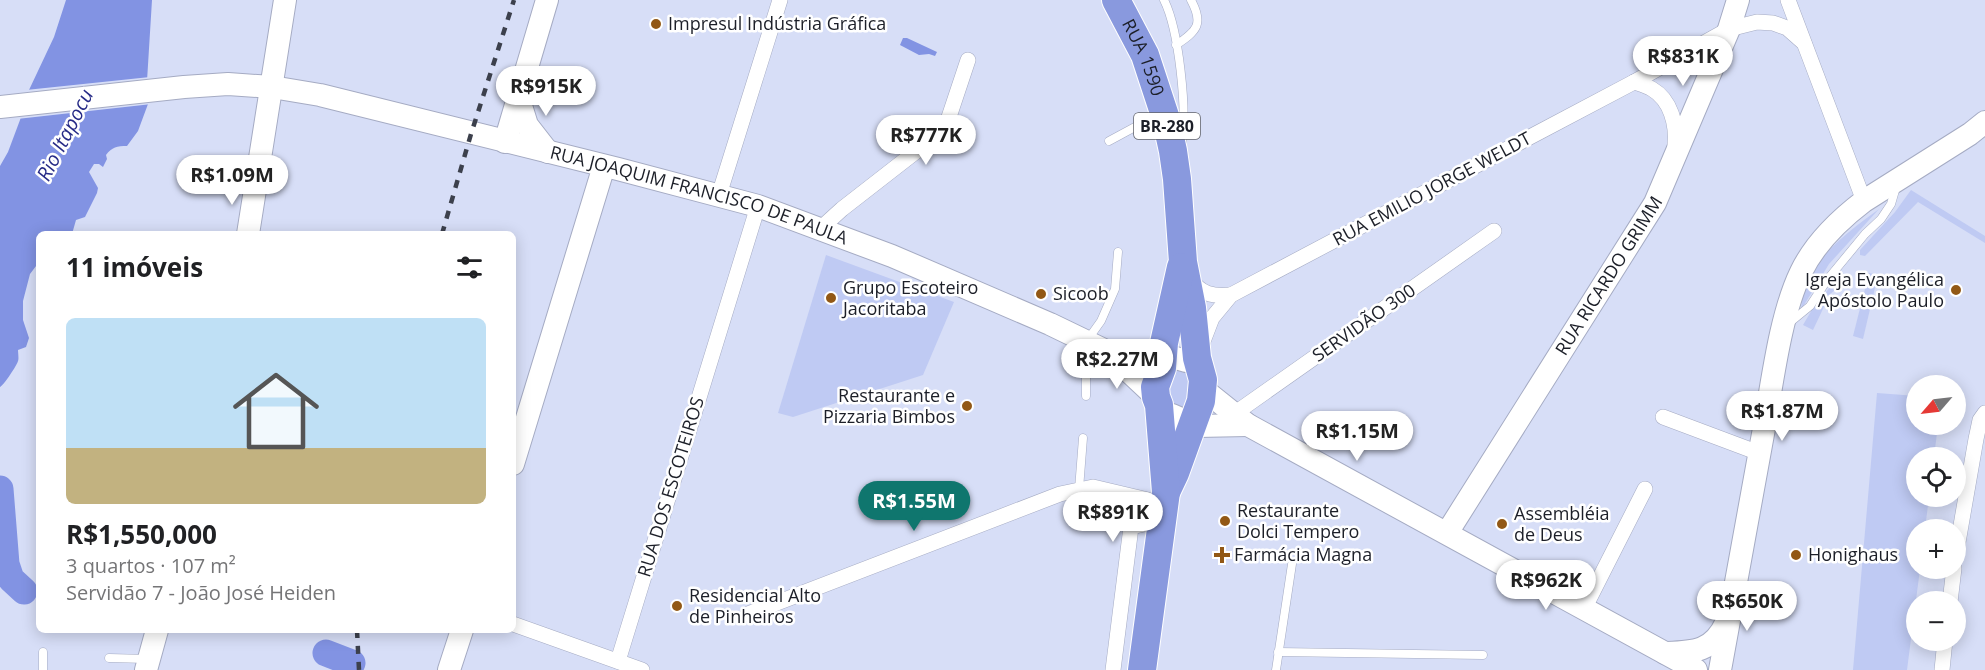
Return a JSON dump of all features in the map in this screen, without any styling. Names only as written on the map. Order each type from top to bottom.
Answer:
[{"type":"highway","name":"RUA 1590","points":[[1116,0],[1145,55],[1173,151],[1183,262]]},
{"type":"highway","name":"BR-280","points":[[1164,506],[1175,473],[1177,383],[1172,303],[1183,262]]},
{"type":"highway","name":"BR-280","points":[[1142,670],[1164,506],[1177,383],[1192,308],[1183,262]]},
{"type":"street","points":[[248,231],[285,0]]},
{"type":"street","points":[[505,142],[547,0]]},
{"type":"street","points":[[719,195],[780,0]]},
{"type":"street","name":"RUA RICARDO GRIMM","points":[[1447,533],[1655,203],[1730,29],[1738,0]]},
{"type":"street","points":[[1788,0],[1864,201]]},
{"type":"street","name":"RUA EMILIO JORGE WELDT","points":[[1177,383],[1212,318],[1231,295],[1730,29],[1757,22],[1773,23],[1787,28],[1804,43]]},
{"type":"street","points":[[820,229],[842,209],[942,132],[968,60]]},
{"type":"street","points":[[1634,82],[1653,89],[1669,108],[1676,128],[1673,161]]},
{"type":"street","name":"RUA JOAQUIM FRANCISCO DE PAULA","points":[[0,107],[184,87],[228,84],[272,87],[320,95],[758,206],[903,261],[1050,324],[1177,383],[1696,670]]},
{"type":"street","points":[[518,96],[527,125],[548,152]]},
{"type":"street","points":[[1720,670],[1759,453],[1784,326],[1795,287],[1812,253],[1833,227],[1864,201],[1970,134],[1985,122]]},
{"type":"street","points":[[516,454],[604,166]]},
{"type":"street","name":"RUA DOS ESCOTEIROS","points":[[618,661],[758,206]]},
{"type":"street","name":"SERVIDÃO 300","points":[[1241,420],[1494,231]]},
{"type":"street","points":[[1183,262],[1190,280],[1202,292],[1213,296],[1231,295]]},
{"type":"street","name":"RUA JOAQUIM FRANCISCO DE PAULA","points":[[1108,352],[1177,383],[1241,420]]},
{"type":"street","points":[[1962,519],[1980,420],[1985,412]]},
{"type":"street","points":[[1663,417],[1759,453]]},
{"type":"street","points":[[748,614],[1049,498],[1079,489],[1093,487],[1164,506]]},
{"type":"street","points":[[1584,609],[1645,489]]},
{"type":"street","points":[[1113,670],[1131,527],[1164,506]]},
{"type":"street","points":[[1665,653],[1695,651],[1704,648],[1722,632],[1730,616]]},
{"type":"street","points":[[516,625],[642,670]]},
{"type":"street","points":[[148,665],[156,633]]},
{"type":"street","points":[[449,670],[461,633]]},
{"type":"street","points":[[1942,670],[1944,651]]},
{"type":"lane","points":[[1164,0],[1176,45],[1184,125],[1177,179]]},
{"type":"lane","points":[[1176,45],[1191,35],[1197,24],[1198,14],[1191,0]]},
{"type":"lane","points":[[1109,141],[1163,112]]},
{"type":"lane","points":[[1784,326],[1810,306],[1827,280],[1865,234],[1881,219],[1892,204],[1898,181]]},
{"type":"lane","points":[[1086,396],[1086,342],[1101,321],[1115,289],[1118,252]]},
{"type":"lane","points":[[1079,489],[1083,438]]},
{"type":"lane","points":[[1276,670],[1292,564]]},
{"type":"lane","points":[[43,652],[43,670]]},
{"type":"lane","points":[[1278,652],[1484,655]]},
{"type":"lane","points":[[109,658],[148,665]]},
{"type":"shaded area","points":[[1911,190],[1985,236],[1985,243],[1918,202],[1865,256],[1860,255],[1860,250],[1895,212]]},
{"type":"shaded area","points":[[1879,209],[1829,264],[1801,310],[1809,278],[1818,264],[1840,240]]},
{"type":"shaded area","points":[[826,255],[954,302],[923,375],[793,417],[778,413]]},
{"type":"shaded area","points":[[1869,273],[1878,275],[1863,339],[1853,336]]},
{"type":"shaded area","points":[[1840,275],[1844,283],[1830,294],[1813,330],[1803,325],[1813,308]]},
{"type":"shaded area","points":[[1176,369],[1186,370],[1196,380],[1184,407],[1179,408],[1170,404],[1163,382]]},
{"type":"shaded area","points":[[1877,393],[1906,395],[1906,435],[1937,435],[1935,447],[1906,447],[1906,507],[1928,507],[1926,519],[1906,519],[1906,579],[1919,579],[1917,591],[1906,591],[1906,651],[1909,651],[1907,670],[1853,670]]},
{"type":"water","name":"Rio Itapocu","points":[[66,0],[152,0],[147,81],[148,104],[138,131],[127,146],[113,149],[106,155],[107,159],[103,167],[94,164],[89,172],[98,188],[97,193],[85,217],[76,220],[73,231],[36,231],[36,266],[30,274],[23,301],[23,320],[29,338],[26,347],[18,350],[17,363],[0,387],[0,166],[8,152],[29,90],[54,37]]},
{"type":"water","points":[[903,38],[937,52],[935,56],[919,55],[900,45]]},
{"type":"pier","points":[[150,77],[152,104],[17,119],[26,90]]},
{"type":"waterway","points":[[0,489],[6,564],[11,579],[24,591]]},
{"type":"waterway","points":[[326,653],[352,663]]},
{"type":"railway","points":[[443,231],[514,0]]},
{"type":"railway","points":[[357,633],[359,670]]},
{"type":"place","name":"Impresul Indústria Gráfica","points":[[656,24]]},
{"type":"place","name":"Igreja Evangélica Apóstolo Paulo","points":[[1956,290]]},
{"type":"place","name":"Sicoob","points":[[1041,294]]},
{"type":"place","name":"Grupo Escoteiro Jacoritaba","points":[[831,298]]},
{"type":"place","name":"Restaurante e Pizzaria Bimbos","points":[[967,406]]},
{"type":"place","name":"Restaurante Dolci Tempero","points":[[1225,521]]},
{"type":"place","name":"Assembléia de Deus","points":[[1502,524]]},
{"type":"place","name":"Farmácia Magna","points":[[1222,555]]},
{"type":"place","name":"Honighaus","points":[[1796,555]]},
{"type":"place","name":"Residencial Alto de Pinheiros","points":[[677,606]]}]
